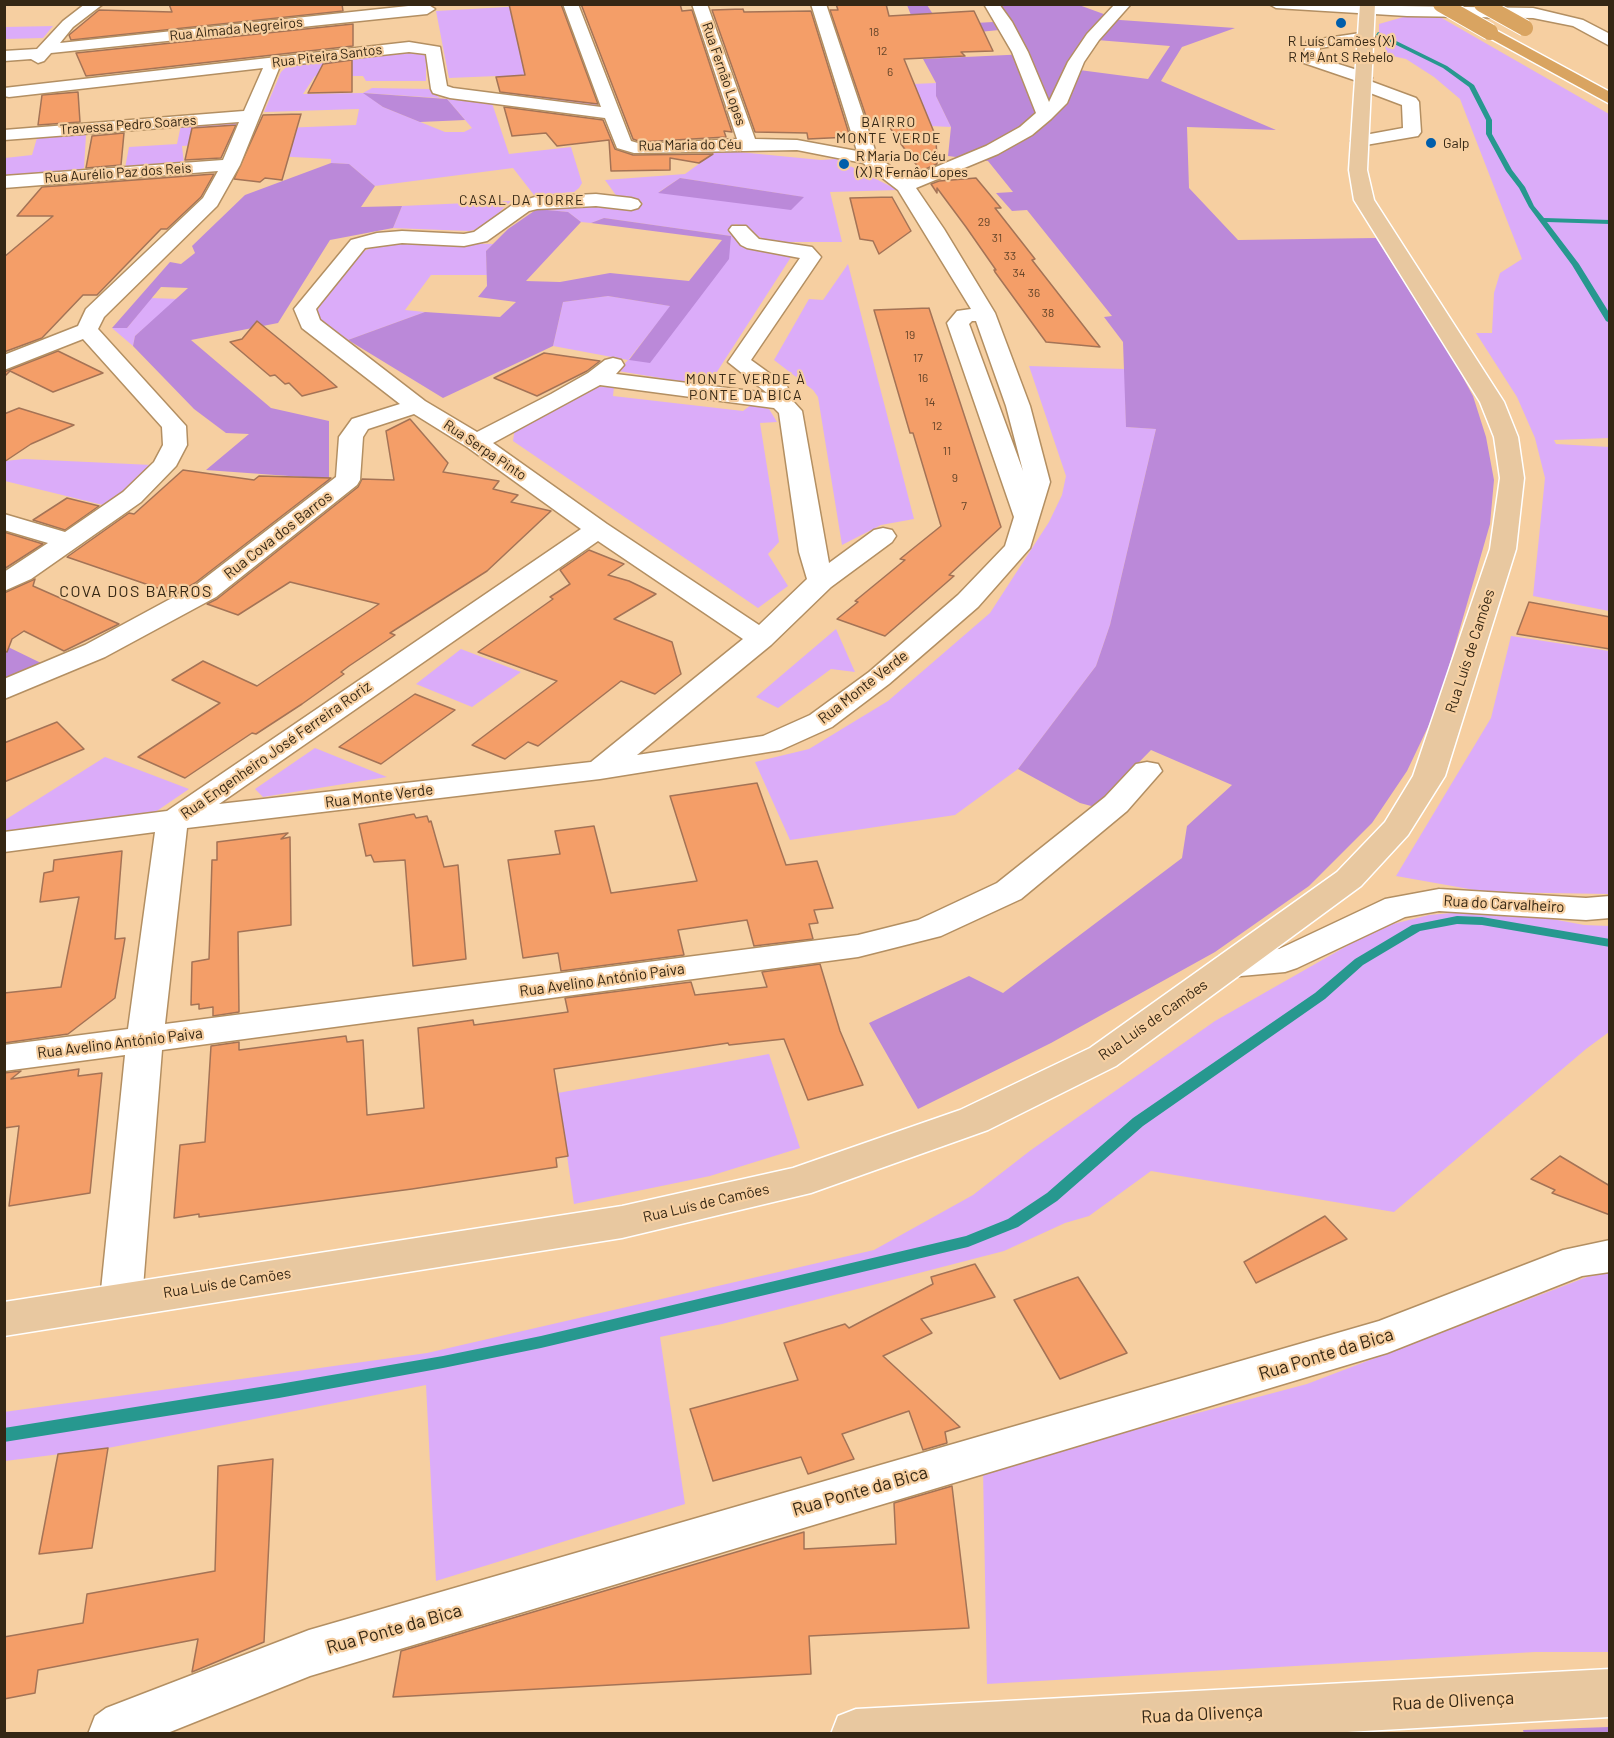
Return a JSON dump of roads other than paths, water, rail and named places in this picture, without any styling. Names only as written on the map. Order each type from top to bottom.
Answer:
[{"type":"highway","points":[[1441,4],[1610,99]]},
{"type":"highway","points":[[1482,4],[1530,31]]},
{"type":"main road","name":"Rua Luís de Camões","points":[[4,1319],[622,1222],[797,1182],[974,1120],[1103,1057],[1348,879],[1397,828],[1429,776],[1503,549],[1512,478],[1506,438],[1492,402],[1364,200],[1358,170],[1367,17]]},
{"type":"main road","name":"Rua de Olivença","points":[[1309,1721],[1610,1693]]},
{"type":"main road","name":"Rua da Olivença","points":[[856,1734],[1309,1721]]},
{"type":"street","points":[[7,95],[68,24],[96,4]]},
{"type":"street","name":"Rua Maria do Céu","points":[[570,4],[623,144],[640,149],[748,144],[797,145],[869,159]]},
{"type":"street","name":"Rua Fernão Lopes","points":[[699,4],[748,144]]},
{"type":"street","points":[[818,4],[869,159]]},
{"type":"street","points":[[991,4],[1004,22],[1020,52],[1045,115]]},
{"type":"street","points":[[1276,4],[1367,17],[1533,13],[1578,23],[1610,40]]},
{"type":"street","points":[[1098,7],[1121,7]]},
{"type":"street","points":[[905,186],[992,150],[1026,131],[1058,103],[1076,62],[1093,38],[1121,7]]},
{"type":"street","name":"Rua Almada Negreiros","points":[[4,56],[427,9]]},
{"type":"street","points":[[1360,141],[1412,132],[1410,102],[1310,60],[1313,44],[1367,17]]},
{"type":"street","name":"Rua Piteira Santos","points":[[7,95],[400,48],[426,48],[434,50],[439,89],[450,93],[516,99],[611,114]]},
{"type":"street","points":[[4,363],[87,330],[94,314],[210,202],[231,165],[273,63]]},
{"type":"street","name":"Travessa Pedro Soares","points":[[4,135],[252,116]]},
{"type":"street","name":"Rua Monte Verde","points":[[4,842],[172,822],[241,811],[600,770],[770,744],[821,722],[879,678],[968,601],[1017,548],[1038,482],[1018,406],[984,313],[934,229],[905,186],[869,159]]},
{"type":"street","name":"Rua Aurélio Paz dos Reis","points":[[4,182],[231,165]]},
{"type":"street","name":"Rua Serpa Pinto","points":[[631,204],[596,200],[535,203],[522,207],[480,237],[464,240],[402,237],[377,239],[358,244],[305,309],[309,323],[417,406],[476,442],[598,529],[761,639]]},
{"type":"street","points":[[708,393],[728,379],[811,257],[805,251],[754,244],[748,241],[739,230]]},
{"type":"street","points":[[4,583],[69,541],[132,496],[164,466],[175,445],[174,426],[87,330]]},
{"type":"street","points":[[739,362],[779,391],[781,402],[790,411],[812,552],[821,581]]},
{"type":"street","points":[[476,442],[605,372],[708,393],[781,402]]},
{"type":"street","name":"Rua Cova dos Barros","points":[[4,690],[95,651],[206,591],[348,480],[351,437],[360,424],[417,406]]},
{"type":"street","points":[[4,522],[69,541]]},
{"type":"street","name":"Rua Engenheiro José Ferreira Roriz","points":[[121,1300],[145,1040],[172,822],[598,529]]},
{"type":"street","points":[[600,770],[761,639],[821,581],[883,536]]},
{"type":"street","name":"Rua Avelino António Paiva","points":[[4,1058],[858,946],[929,928],[1009,891],[1116,804],[1147,771]]},
{"type":"street","name":"Rua do Carvalheiro","points":[[1230,965],[1286,960],[1397,907],[1439,900],[1586,909],[1610,907]]},
{"type":"street","name":"Rua Ponte da Bica","points":[[113,1734],[124,1725],[309,1653],[1387,1336],[1578,1261],[1610,1256]]},
{"type":"waterway","points":[[1378,34],[1445,67],[1472,86],[1489,120],[1489,134],[1509,171],[1522,187],[1531,206],[1542,220]]},
{"type":"waterway","points":[[1542,220],[1610,222]]},
{"type":"waterway","points":[[1542,220],[1575,264],[1610,321]]},
{"type":"waterway","points":[[4,1435],[443,1362],[541,1342],[968,1241],[1013,1223],[1052,1197],[1138,1122],[1320,996],[1359,962],[1416,928],[1457,920],[1482,921],[1610,943]]},
{"type":"place","name":"R Luís Camões (X) R Mª Ant S Rebelo","points":[[1341,23]]},
{"type":"place","name":"Galp","points":[[1431,143]]},
{"type":"place","name":"R Maria Do Céu (X) R Fernâo Lopes","points":[[844,164]]},
{"type":"district","name":"BAIRRO MONTE VERDE","points":[[889,130]]},
{"type":"district","name":"CASAL DA TORRE","points":[[522,200]]},
{"type":"district","name":"MONTE VERDE À PONTE DA BICA","points":[[746,388]]},
{"type":"district","name":"COVA DOS BARROS","points":[[136,592]]}]
